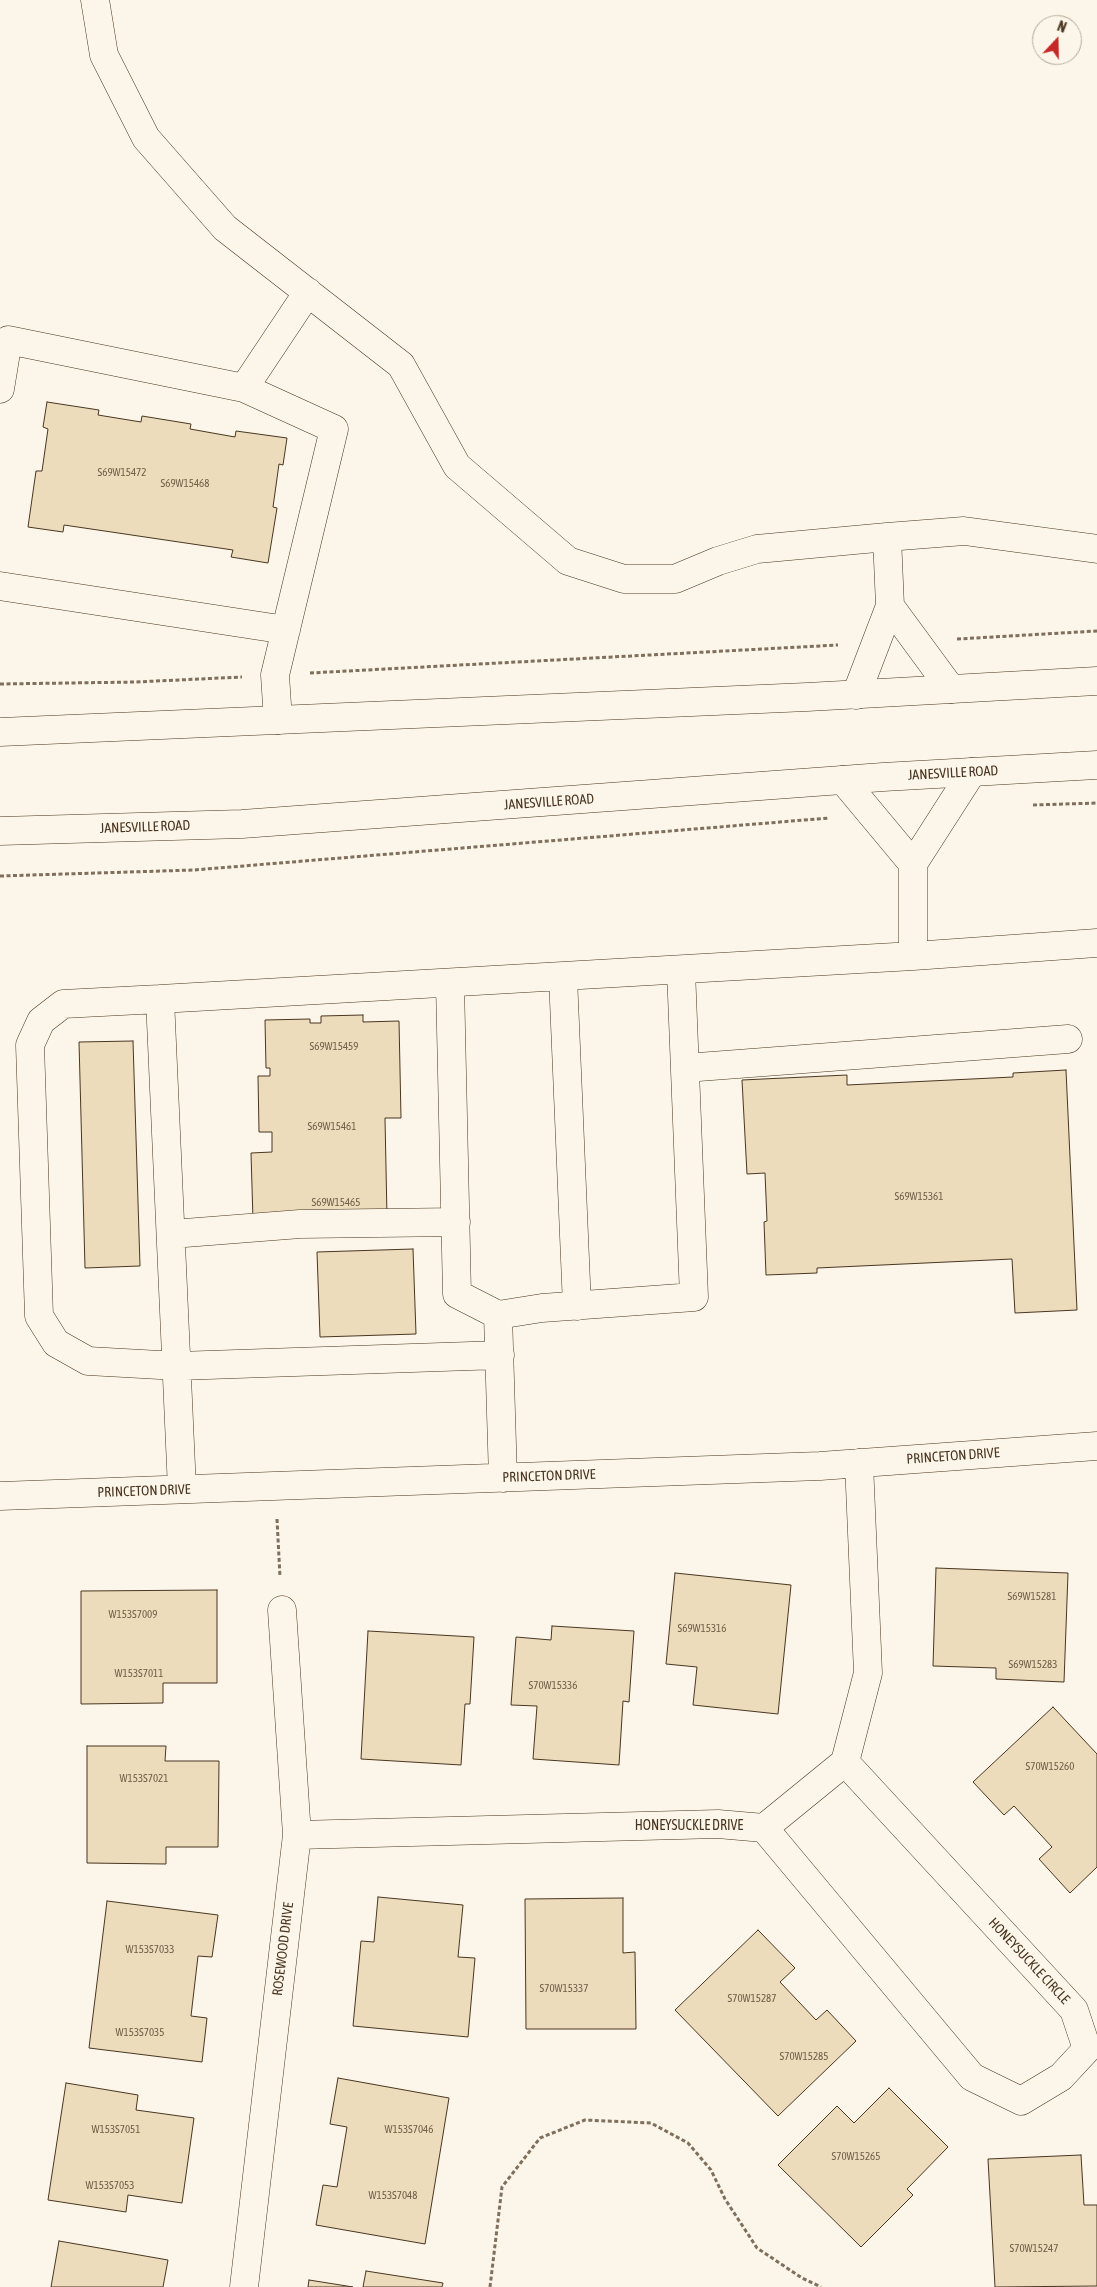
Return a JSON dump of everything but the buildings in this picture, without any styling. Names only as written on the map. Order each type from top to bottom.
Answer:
[{"type":"street","points":[[95,0],[104,55],[146,138],[225,228],[401,365],[456,466],[568,561],[624,579],[675,579],[718,561],[757,549],[887,537],[964,532],[1097,549]]},
{"type":"street","points":[[244,388],[308,292]]},
{"type":"street","points":[[0,389],[8,340],[244,388],[334,429],[275,675],[278,720]]},
{"type":"street","points":[[856,695],[890,606],[887,537]]},
{"type":"street","points":[[0,586],[286,630]]},
{"type":"street","points":[[890,606],[951,689]]},
{"type":"street","points":[[0,732],[856,695],[1097,681]]},
{"type":"street","name":"JANESVILLE ROAD","points":[[0,830],[242,824],[843,780],[1097,766]]},
{"type":"street","points":[[913,956],[913,864],[972,772]]},
{"type":"street","points":[[843,780],[913,864]]},
{"type":"street","points":[[500,1355],[178,1366],[88,1361],[56,1343],[39,1316],[30,1044],[41,1021],[63,1004],[450,984],[1097,943]]},
{"type":"street","points":[[450,984],[457,1294],[498,1315],[542,1308],[694,1297],[681,970]]},
{"type":"street","points":[[563,977],[578,1306]]},
{"type":"street","points":[[160,999],[178,1366],[182,1489]]},
{"type":"street","points":[[684,1068],[1068,1039]]},
{"type":"street","points":[[172,1234],[300,1224],[456,1222]]},
{"type":"street","points":[[498,1315],[503,1478]]},
{"type":"street","name":"PRINCETON DRIVE","points":[[0,1496],[859,1463],[1097,1446]]},
{"type":"street","points":[[764,1828],[845,1762],[868,1673],[859,1463]]},
{"type":"street","name":"ROSEWOOD DRIVE","points":[[244,2287],[297,1835],[282,1610]]},
{"type":"street","name":"HONEYSUCKLE CIRCLE","points":[[764,1828],[972,2077],[1021,2101],[1061,2077],[1087,2049],[1074,2010],[845,1762]]},
{"type":"street","name":"HONEYSUCKLE DRIVE","points":[[297,1835],[718,1824],[764,1828]]},
{"type":"path","points":[[916,642],[1097,631]]},
{"type":"path","points":[[0,684],[136,682],[876,643]]},
{"type":"path","points":[[1030,806],[1097,803]]},
{"type":"path","points":[[0,876],[194,870],[872,815]]},
{"type":"path","points":[[275,1486],[282,1610]]},
{"type":"path","points":[[490,2287],[502,2187],[540,2138],[585,2120],[651,2123],[688,2143],[711,2170],[725,2200],[757,2248],[802,2278],[821,2287]]}]
